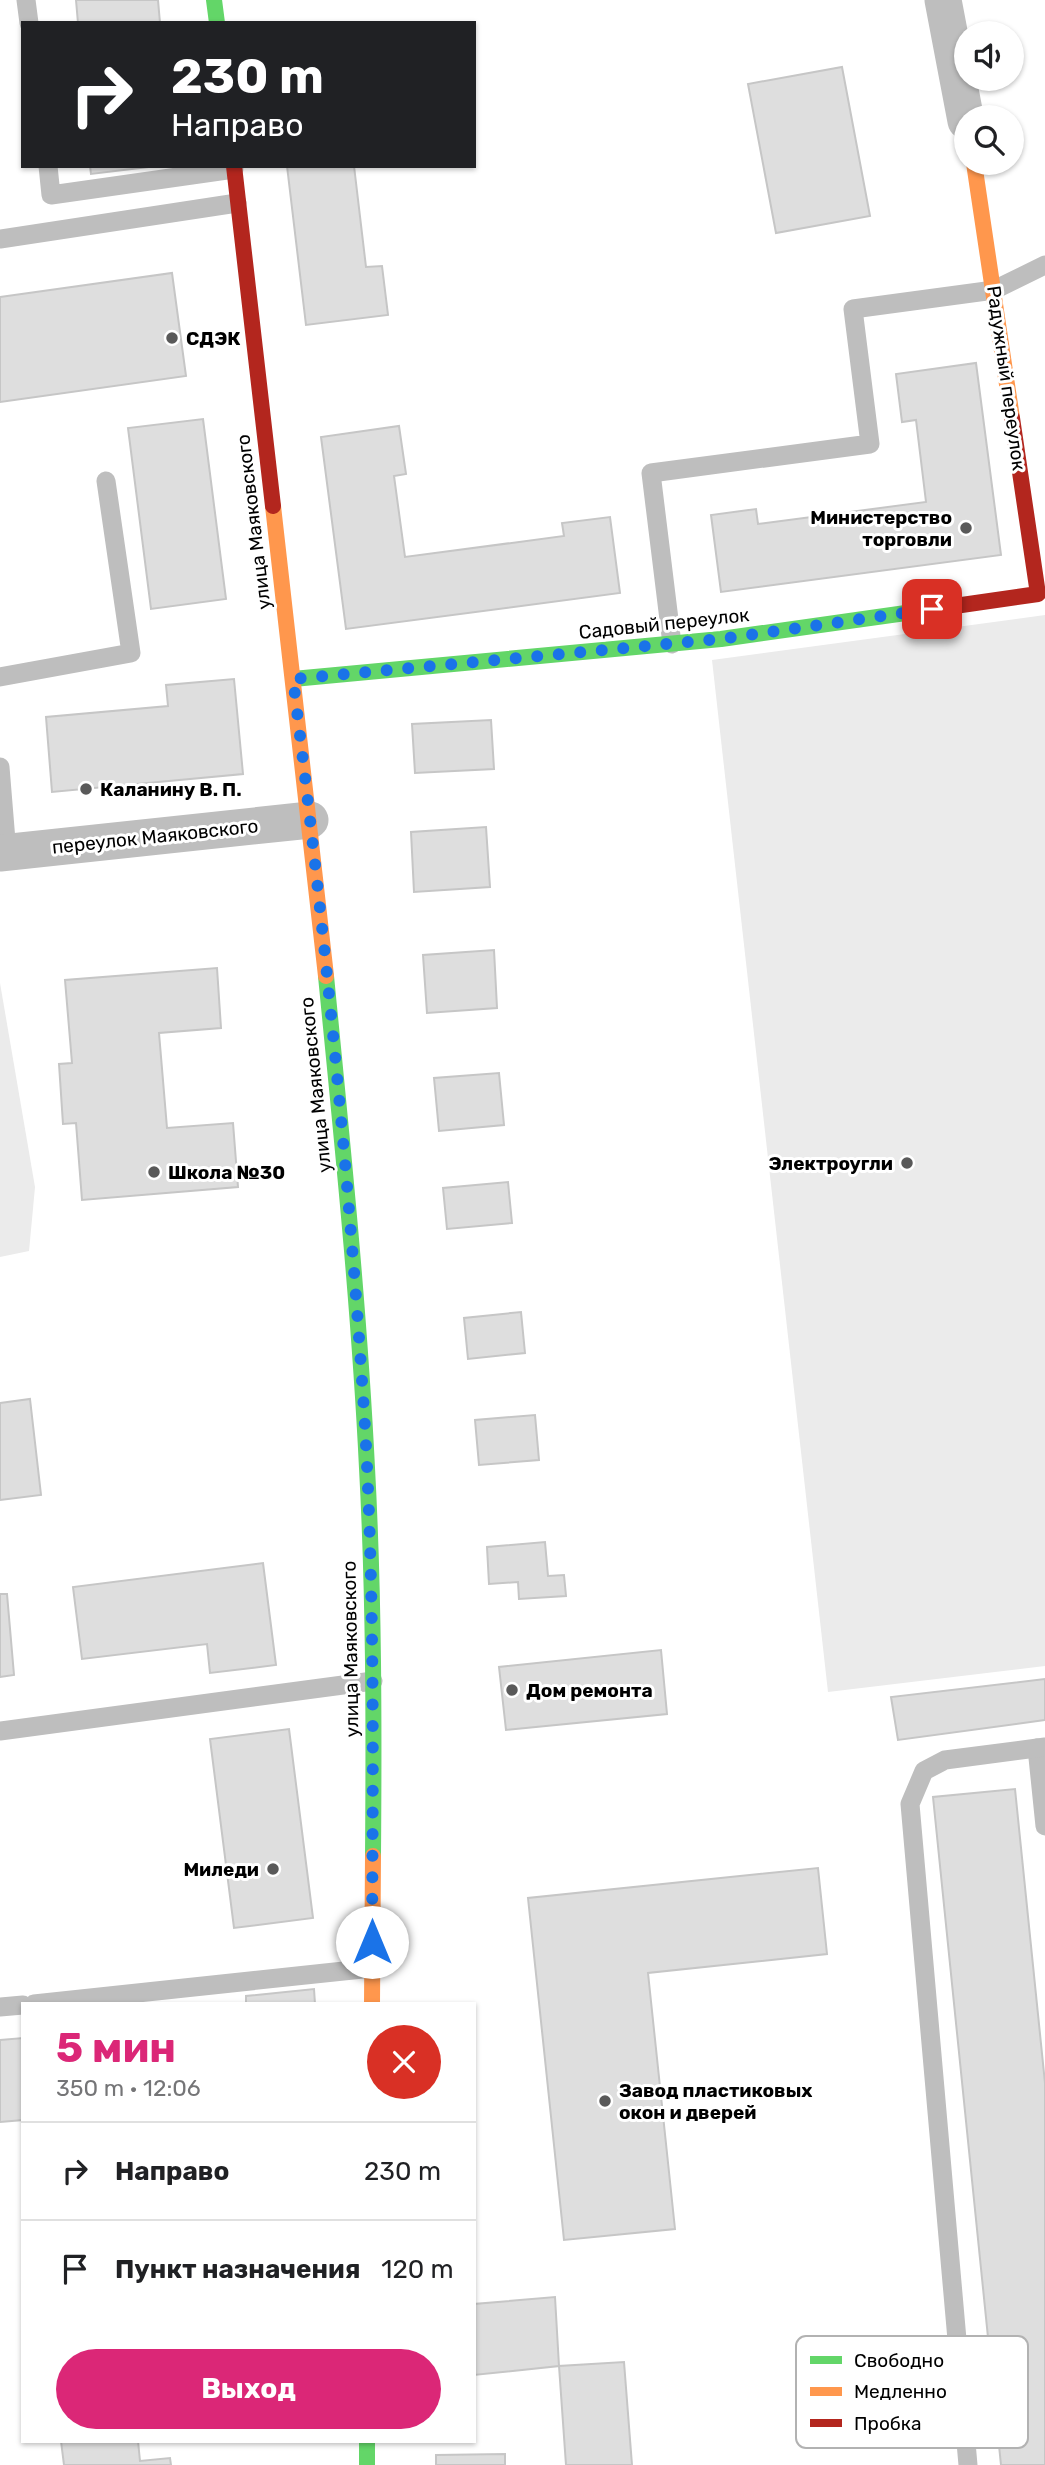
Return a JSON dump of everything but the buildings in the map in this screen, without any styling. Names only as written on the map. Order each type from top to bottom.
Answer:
[{"type":"street","points":[[214,0],[217,21]]},
{"type":"street","points":[[943,0],[963,105]]},
{"type":"street","name":"улица Маяковского","points":[[234,168],[310,820],[363,1396],[373,1681],[372,2002]]},
{"type":"street","name":"Радужный переулок","points":[[976,175],[1041,594]]},
{"type":"street","name":"Садовый переулок","points":[[293,679],[672,644],[1041,594]]},
{"type":"street","name":"переулок Маяковского","points":[[3,853],[310,820]]},
{"type":"street","points":[[367,2443],[367,2465]]},
{"type":"lane","points":[[26,0],[29,21]]},
{"type":"lane","points":[[48,168],[51,195],[227,168]]},
{"type":"lane","points":[[0,239],[237,203]]},
{"type":"lane","points":[[672,644],[652,474],[870,444],[853,309],[994,290],[1045,265]]},
{"type":"lane","points":[[0,677],[131,653],[106,481]]},
{"type":"lane","points":[[0,767],[3,853]]},
{"type":"lane","points":[[0,1731],[373,1681]]},
{"type":"lane","points":[[957,2336],[910,1804],[924,1771],[945,1760],[1041,1748],[1045,1826]]},
{"type":"lane","points":[[53,2002],[372,1968]]},
{"type":"lane","points":[[0,2007],[21,2005]]},
{"type":"shaded area","name":"Электроугли","points":[[1045,615],[1045,1666],[828,1692],[712,660]]},
{"type":"shaded area","points":[[0,983],[35,1187],[29,1251],[0,1257]]},
{"type":"traffic: fast","points":[[214,0],[217,21]]},
{"type":"traffic: fast","points":[[293,679],[721,639],[927,610]]},
{"type":"traffic: fast","points":[[326,976],[364,1406],[373,1662],[373,1856]]},
{"type":"traffic: fast","points":[[367,2443],[367,2465]]},
{"type":"traffic: slow","points":[[976,175],[1012,418]]},
{"type":"traffic: slow","points":[[273,506],[326,976]]},
{"type":"traffic: slow","points":[[372,2002],[373,1856]]},
{"type":"traffic: jam","points":[[234,168],[273,506]]},
{"type":"traffic: jam","points":[[927,610],[1038,594],[1012,418]]},
{"type":"place","name":"СДЭК","points":[[172,338]]},
{"type":"place","name":"Министерство торговли","points":[[966,528]]},
{"type":"place","name":"Каланину В. П.","points":[[86,789]]},
{"type":"place","name":"Электроугли","points":[[907,1163]]},
{"type":"place","name":"Школа №30","points":[[154,1172]]},
{"type":"place","name":"Дом ремонта","points":[[512,1690]]},
{"type":"place","name":"Миледи","points":[[273,1869]]},
{"type":"place","name":"Завод пластиковых окон и дверей","points":[[605,2101]]},
{"type":"route","points":[[372,1942],[373,1681],[363,1396],[350,1229],[310,820],[293,679],[721,639],[932,609]]}]
